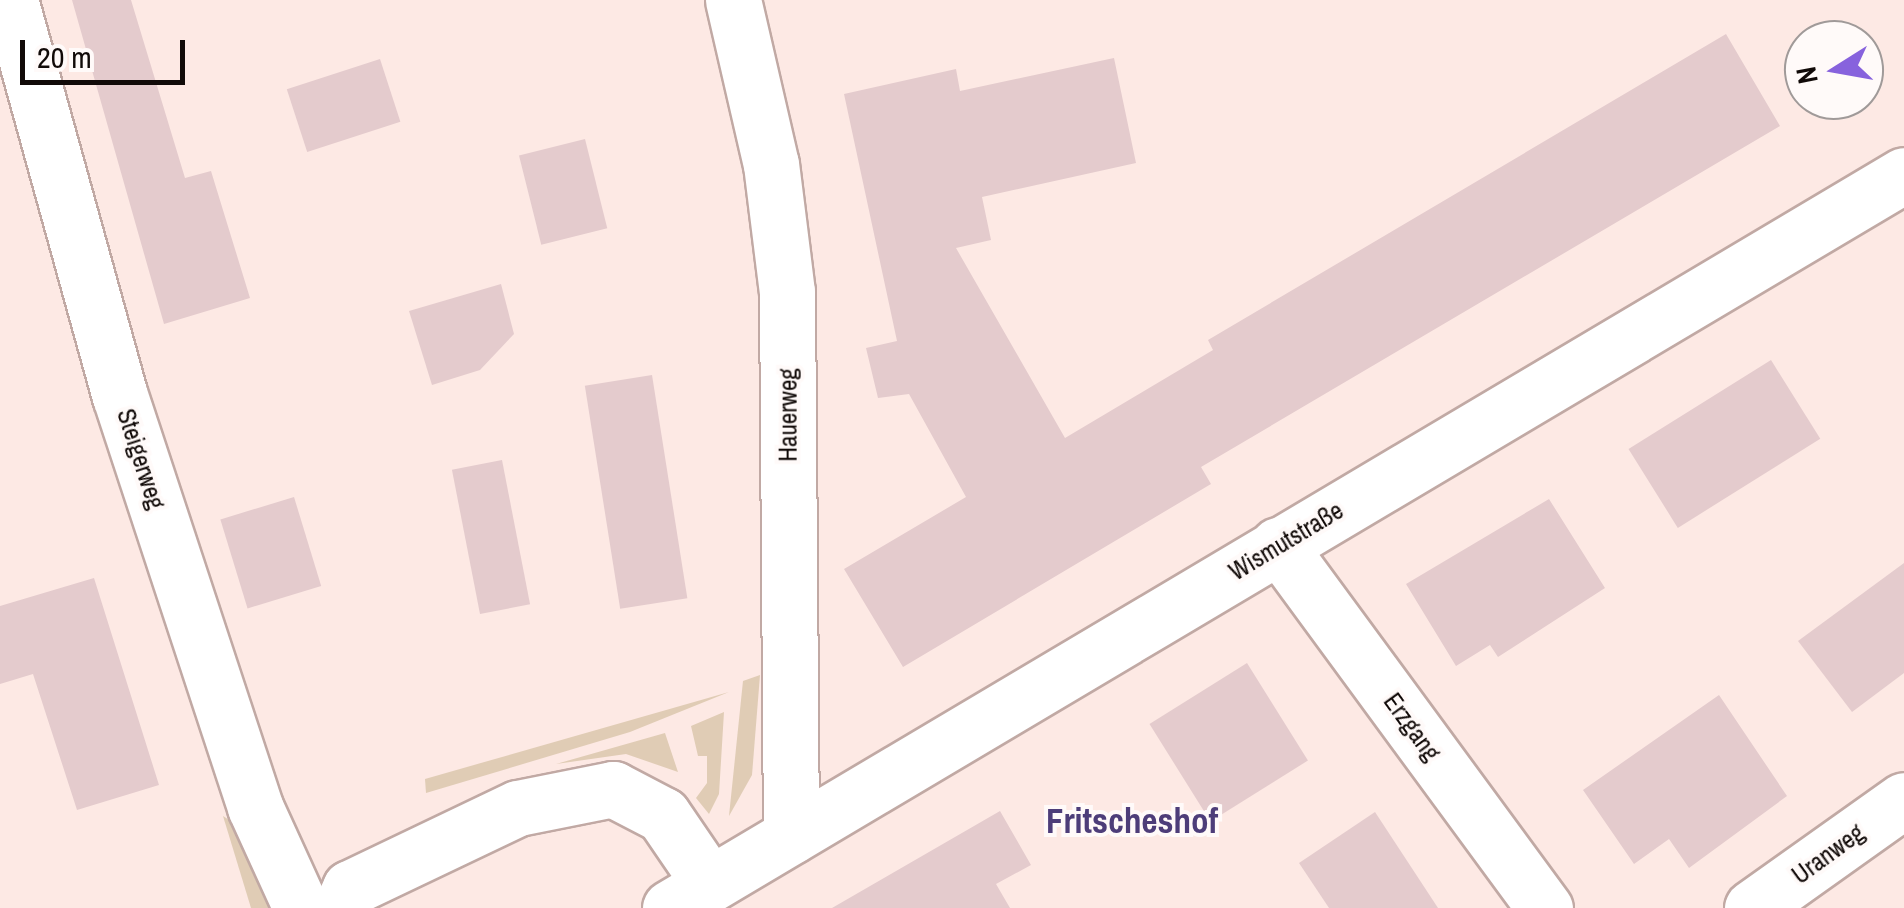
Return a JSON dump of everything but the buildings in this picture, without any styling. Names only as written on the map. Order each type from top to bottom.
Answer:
[{"type":"street","name":"Steigerweg","points":[[10,0],[126,415],[255,807],[301,908]]},
{"type":"street","name":"Hauerweg","points":[[733,0],[771,164],[787,292],[791,836]]},
{"type":"street","name":"Wismutstraße","points":[[690,896],[1904,175]]},
{"type":"street","name":"Erzgang","points":[[1278,546],[1545,908]]},
{"type":"street","points":[[340,908],[350,888],[518,808],[614,789],[662,816],[690,896]]},
{"type":"street","name":"Uranweg","points":[[1752,908],[1904,800]]},
{"type":"shaded area","points":[[760,675],[752,775],[729,816],[743,681]]},
{"type":"shaded area","points":[[729,692],[630,732],[426,793],[425,779]]},
{"type":"shaded area","points":[[724,712],[719,794],[709,814],[696,798],[707,783],[707,756],[698,756],[691,726]]},
{"type":"shaded area","points":[[665,733],[678,772],[626,754],[556,764]]},
{"type":"shaded area","points":[[223,816],[240,827],[269,908],[251,908]]},
{"type":"district","name":"Fritscheshof","points":[[1132,821]]}]
